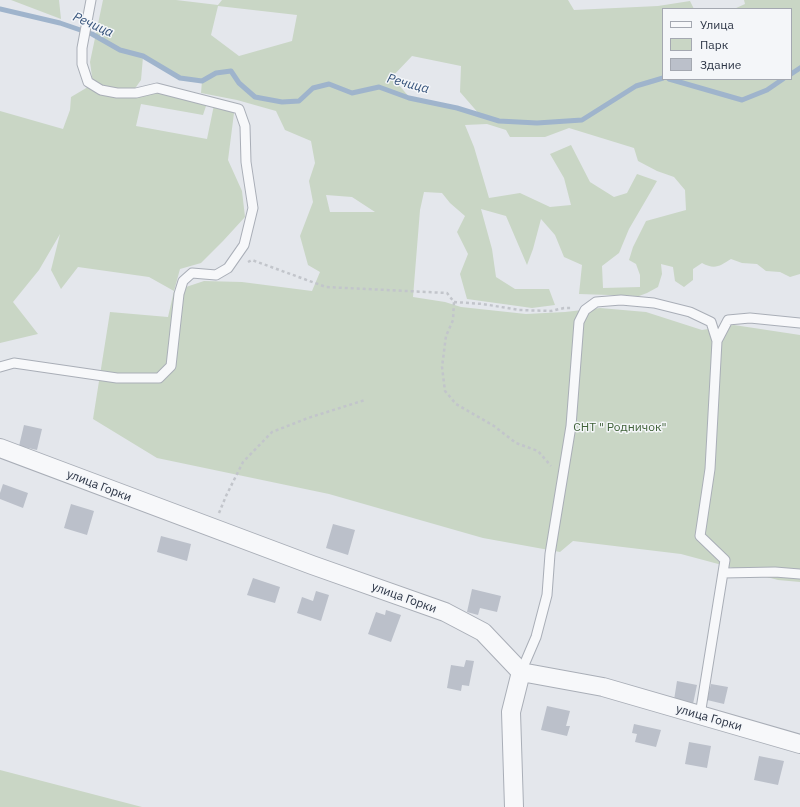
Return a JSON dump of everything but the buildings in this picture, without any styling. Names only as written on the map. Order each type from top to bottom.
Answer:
[{"type":"street","name":"улица Горки","points":[[0,448],[445,612],[483,632],[521,672],[603,687],[800,744]]},
{"type":"street","points":[[514,807],[511,712],[521,672]]},
{"type":"lane","points":[[0,367],[14,363],[117,378],[158,378],[171,366],[179,294],[183,281],[192,273],[216,275],[228,268],[244,245],[253,208],[246,162],[245,126],[239,109],[157,88],[136,93],[117,93],[101,90],[88,82],[82,64],[86,25],[91,0]]},
{"type":"lane","points":[[521,672],[536,637],[547,596],[550,554],[571,426],[579,322],[585,310],[596,302],[621,300],[654,303],[690,312],[711,322],[716,341],[710,469],[700,536],[725,560],[700,715]]},
{"type":"lane","points":[[716,341],[728,320],[750,318],[800,323]]},
{"type":"lane","points":[[723,573],[775,572],[800,574]]},
{"type":"path","points":[[228,268],[252,260],[326,287],[447,293],[454,302],[453,320],[446,336],[442,367],[445,391],[456,404],[494,426],[516,443],[538,451],[552,468],[560,491]]},
{"type":"path","points":[[454,302],[483,304],[519,310],[551,311],[564,308],[575,308],[582,317]]},
{"type":"path","points":[[214,528],[226,496],[243,462],[272,432],[308,418],[365,400]]},
{"type":"green space","points":[[11,0],[59,0],[61,19]]},
{"type":"green space","name":"СНТ \" Родничок\"","points":[[103,0],[176,0],[218,5],[222,0],[568,0],[574,10],[658,6],[690,1],[694,8],[662,8],[662,80],[792,80],[792,8],[736,8],[745,4],[744,0],[800,0],[800,274],[790,277],[780,272],[766,271],[757,264],[742,263],[731,259],[724,264],[714,267],[702,263],[693,269],[693,280],[684,287],[675,281],[673,267],[661,264],[662,274],[658,287],[639,296],[579,294],[582,265],[564,257],[555,235],[541,219],[527,265],[506,216],[481,209],[492,249],[496,277],[515,289],[549,289],[555,305],[532,308],[467,299],[460,274],[468,254],[457,232],[465,216],[450,203],[442,193],[424,192],[420,210],[413,297],[445,302],[461,307],[526,314],[600,308],[646,312],[702,330],[734,325],[800,335],[800,582],[778,580],[681,554],[573,541],[560,552],[483,538],[329,494],[157,458],[93,419],[110,312],[168,317],[174,291],[149,277],[78,267],[61,289],[51,270],[60,234],[39,270],[13,302],[38,334],[0,343],[0,111],[63,129],[70,110],[71,97],[93,84],[90,62]],"holes":[[[218,6],[297,15],[292,41],[239,56],[211,35]],[[412,56],[461,66],[460,92],[480,115],[457,108],[410,98],[392,77]],[[143,57],[180,78],[202,81],[201,93],[237,100],[276,111],[285,130],[311,141],[315,163],[309,181],[313,202],[300,236],[308,265],[320,272],[312,291],[242,282],[204,281],[174,291],[180,269],[201,263],[245,217],[242,191],[228,160],[234,113],[214,105],[207,139],[136,126],[141,104],[203,115],[207,103],[148,86],[131,94],[141,80]],[[487,124],[506,130],[510,137],[545,137],[569,128],[634,148],[638,161],[657,171],[674,177],[685,190],[686,210],[646,221],[633,247],[629,260],[636,264],[640,275],[640,287],[603,288],[602,266],[619,253],[629,229],[657,181],[637,174],[627,193],[614,197],[590,182],[571,145],[550,154],[564,178],[571,205],[550,207],[520,193],[489,198],[474,147],[465,125]],[[326,195],[352,197],[375,212],[330,212]]]},
{"type":"green space","points":[[0,770],[142,807],[0,807]]},
{"type":"waterway","name":"Речица","points":[[0,9],[60,23],[92,34],[120,50],[143,56],[180,78],[202,81],[216,73],[231,71],[239,83],[255,97],[282,102],[299,101],[313,88],[329,84],[352,93],[379,87],[409,98],[457,108],[499,121],[537,123],[582,120],[636,86],[662,78]]},
{"type":"waterway","name":"Речица","points":[[792,73],[800,68]]},
{"type":"waterway","name":"Речица","points":[[672,80],[742,100],[767,90],[782,80]]}]
